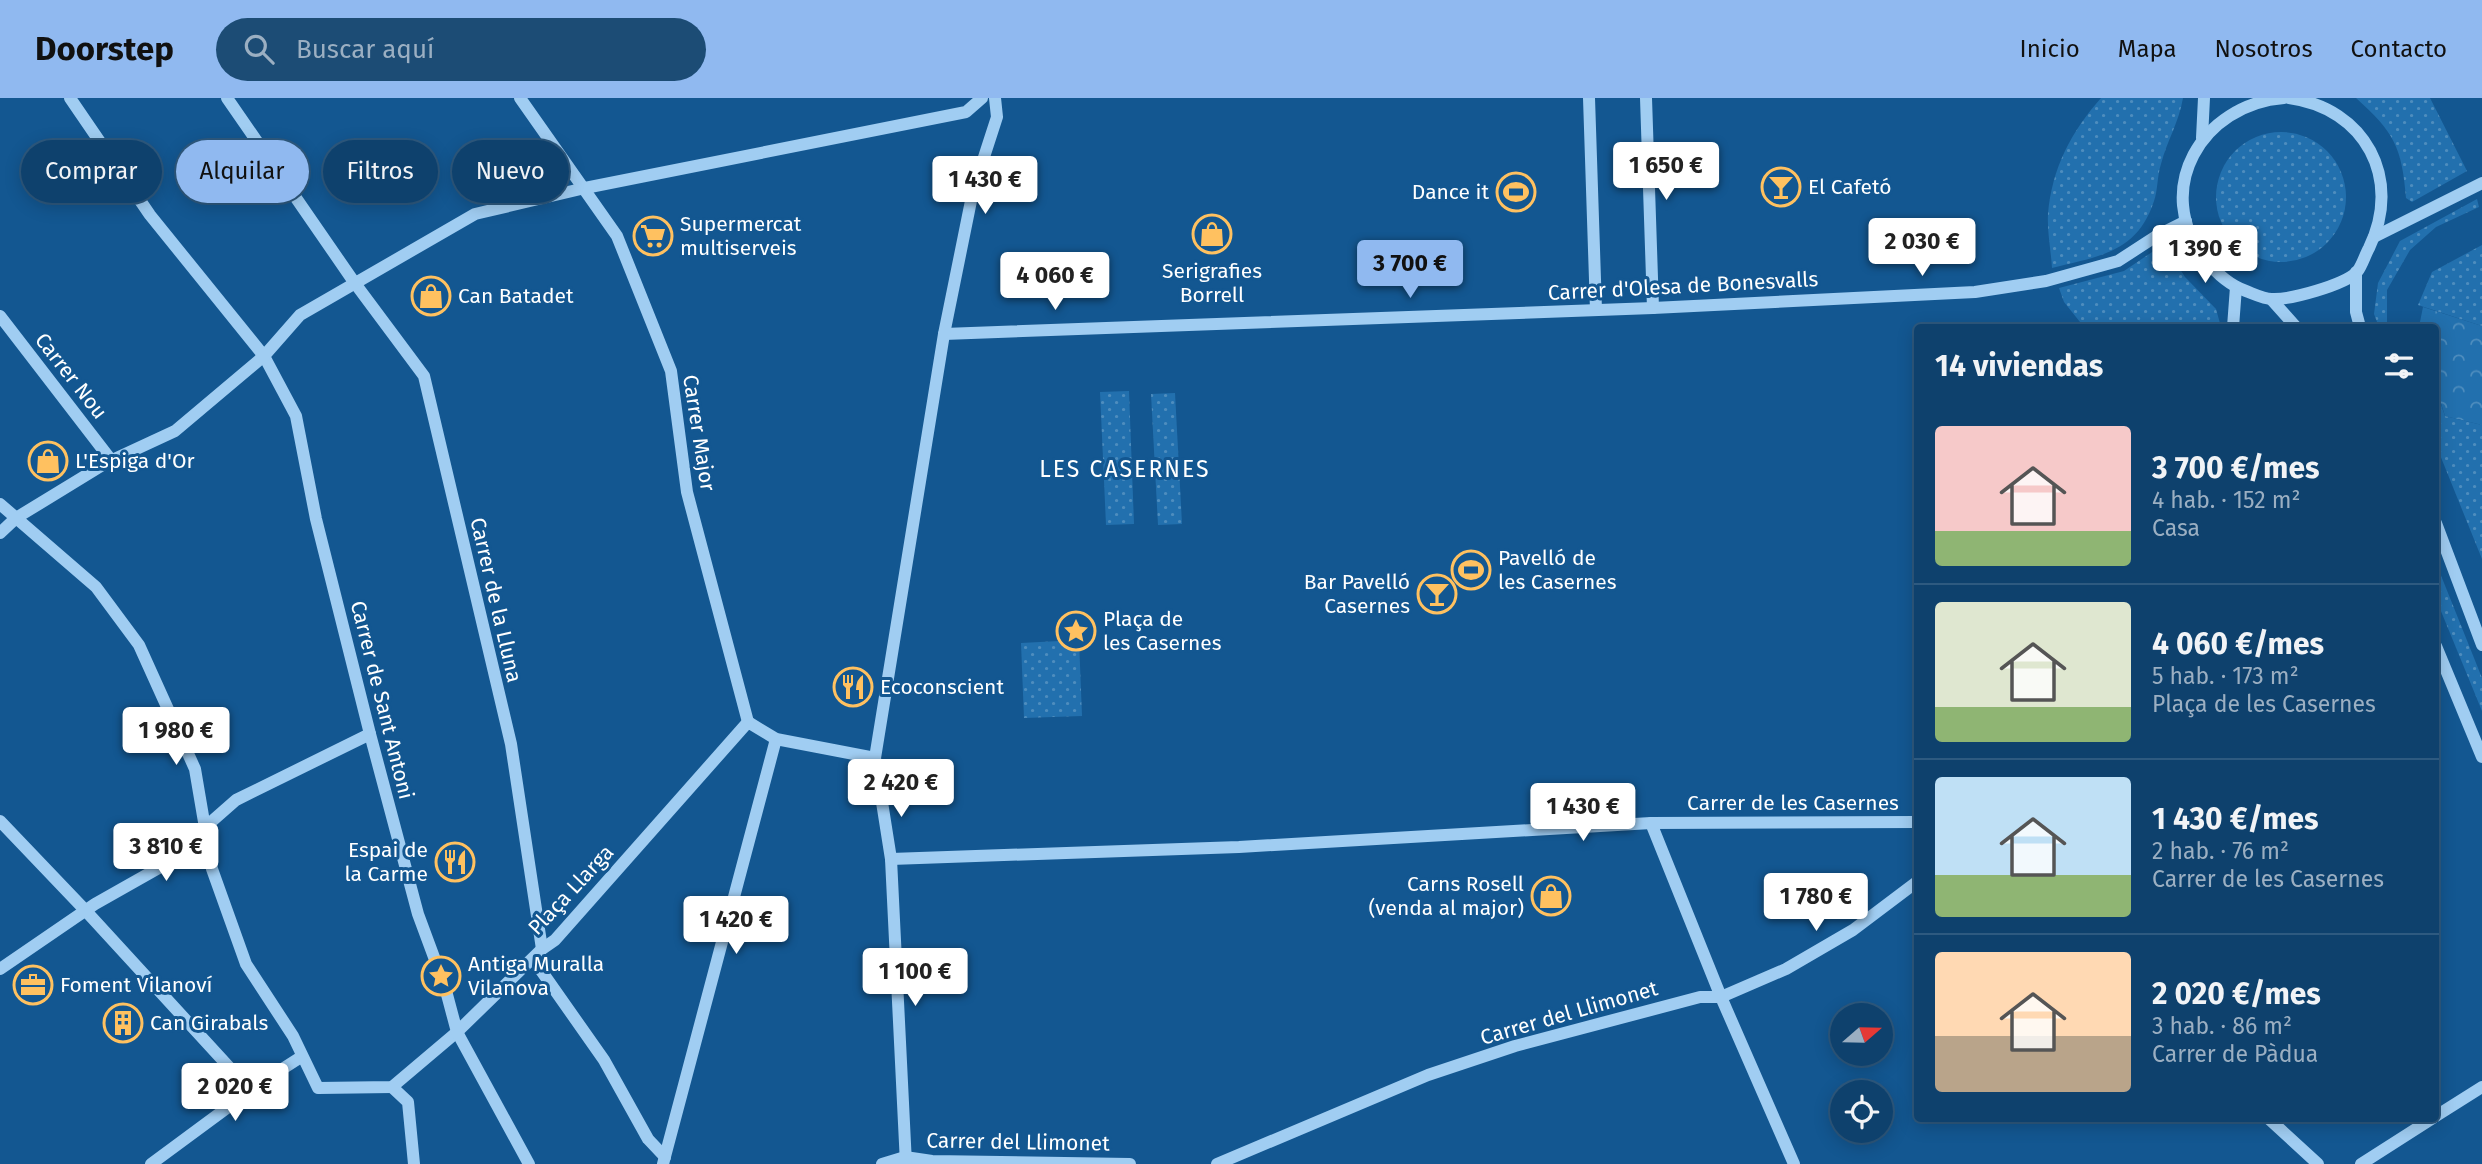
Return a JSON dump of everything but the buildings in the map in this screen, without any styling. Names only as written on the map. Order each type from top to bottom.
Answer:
[{"type":"street","name":"Carrer de Sant Antoni","points":[[70,98],[150,215],[264,356],[296,416],[317,519],[370,734],[418,914],[438,968]]},
{"type":"street","name":"Carrer de la Lluna","points":[[227,98],[354,282],[424,376],[510,744],[538,954]]},
{"type":"street","name":"Carrer Major","points":[[520,98],[617,236],[671,371],[687,492],[748,722]]},
{"type":"street","points":[[0,533],[16,518],[111,460],[175,431],[264,356],[300,315],[475,214],[585,188],[967,112],[982,98]]},
{"type":"street","points":[[882,1164],[906,1161],[891,859],[875,758],[944,334],[974,191],[997,117],[995,98]]},
{"type":"street","points":[[1589,98],[1596,310]]},
{"type":"street","points":[[1646,98],[1653,308]]},
{"type":"street","points":[[2202,138],[2204,98]]},
{"type":"street","points":[[2357,272],[2319,291],[2271,299],[2236,287],[2215,271],[2197,248],[2186,221],[2183,200],[2191,157],[2202,138],[2231,113],[2266,99],[2310,99],[2356,129],[2372,153],[2382,182],[2382,212],[2374,237],[2357,272],[2356,312],[2359,324]]},
{"type":"street","points":[[2374,237],[2482,183]]},
{"type":"street","name":"Carrer d'Olesa de Bonesvalls","points":[[944,334],[1653,308],[1975,292],[2063,277],[2118,261],[2158,235],[2186,221]]},
{"type":"street","points":[[2233,324],[2236,287]]},
{"type":"street","points":[[2271,299],[2293,324]]},
{"type":"street","name":"Carrer Nou","points":[[0,316],[111,460]]},
{"type":"street","points":[[0,504],[96,587],[139,645],[195,769],[203,829],[212,869],[246,964],[293,1036],[318,1088],[392,1087],[408,1102],[414,1164]]},
{"type":"street","points":[[2439,531],[2482,645]]},
{"type":"street","points":[[2439,653],[2482,757]]},
{"type":"street","points":[[748,722],[776,739],[875,758]]},
{"type":"street","name":"Plaça Llarga","points":[[392,1087],[457,1032],[555,940],[748,722]]},
{"type":"street","points":[[0,969],[90,907],[194,848],[203,829],[236,800],[370,734]]},
{"type":"street","points":[[664,1161],[776,739]]},
{"type":"street","points":[[0,821],[90,907],[97,924],[251,1091]]},
{"type":"street","name":"Carrer de les Casernes","points":[[891,859],[1248,847],[1651,823],[1914,822]]},
{"type":"street","points":[[1651,823],[1721,997],[1794,1164]]},
{"type":"street","name":"Carrer del Llimonet","points":[[1217,1164],[1428,1075],[1514,1046],[1700,997],[1721,997],[1786,969],[1842,937],[1914,884]]},
{"type":"street","points":[[538,954],[604,1060],[648,1139],[664,1161]]},
{"type":"street","points":[[445,987],[457,1032],[529,1164]]},
{"type":"street","points":[[151,1164],[301,1057]]},
{"type":"street","points":[[2439,1114],[2482,1087]]},
{"type":"street","points":[[2271,1122],[2318,1164]]},
{"type":"street","points":[[2361,1164],[2426,1122]]},
{"type":"street","name":"Carrer del Llimonet","points":[[906,1161],[1130,1164]]},
{"type":"green space","points":[[2101,98],[2183,98],[2161,164],[2154,201],[2138,232],[2114,250],[2052,268],[2048,221],[2054,181],[2072,138]]},
{"type":"green space","points":[[2356,98],[2430,98],[2467,171],[2412,202],[2406,198],[2402,166],[2394,142],[2379,121]]},
{"type":"green space","points":[[2281,132],[2306,137],[2327,151],[2341,172],[2346,197],[2341,222],[2327,243],[2306,257],[2281,262],[2256,257],[2235,243],[2221,222],[2216,197],[2221,172],[2235,151],[2256,137]]},
{"type":"green space","points":[[2477,199],[2479,207],[2436,227],[2410,250],[2387,290],[2387,324],[2378,324],[2374,314],[2378,283],[2400,241]]},
{"type":"green space","points":[[2482,245],[2482,326],[2418,305],[2432,272]]},
{"type":"green space","points":[[2158,248],[2168,250],[2185,277],[2216,309],[2220,324],[2082,324],[2064,302],[2059,288],[2124,271]]},
{"type":"green space","points":[[2423,307],[2482,326],[2482,425],[2445,416],[2439,397],[2439,324],[2420,324]]},
{"type":"green space","points":[[1129,391],[1134,524],[1106,525],[1100,392]]},
{"type":"green space","points":[[1175,393],[1182,524],[1158,525],[1151,394]]},
{"type":"green space","points":[[2439,399],[2445,416],[2482,425],[2482,559],[2439,452]]},
{"type":"green space","points":[[2439,570],[2482,678],[2482,711],[2439,606]]},
{"type":"green space","points":[[1079,640],[1082,716],[1024,718],[1021,643]]},
{"type":"tunnel","points":[[438,968],[445,987]]},
{"type":"place","name":"El Cafetó","points":[[1781,187]]},
{"type":"place","name":"Dance it","points":[[1516,192]]},
{"type":"place","name":"Serigrafies Borrell","points":[[1212,234]]},
{"type":"place","name":"Supermercat multiserveis","points":[[653,236]]},
{"type":"place","name":"Can Batadet","points":[[431,296]]},
{"type":"place","name":"L'Espiga d'Or","points":[[48,461]]},
{"type":"place","name":"Pavelló de les Casernes","points":[[1471,570]]},
{"type":"place","name":"Bar Pavelló Casernes","points":[[1437,594]]},
{"type":"place","name":"Plaça de les Casernes","points":[[1076,631]]},
{"type":"place","name":"Ecoconscient","points":[[853,687]]},
{"type":"place","name":"Espai de la Carme","points":[[455,862]]},
{"type":"place","name":"Carns Rosell (venda al major)","points":[[1551,896]]},
{"type":"place","name":"Antiga Muralla Vilanova","points":[[441,976]]},
{"type":"place","name":"Foment Vilanoví","points":[[33,985]]},
{"type":"place","name":"Can Girabals","points":[[123,1023]]},
{"type":"district","name":"LES CASERNES","points":[[1125,469]]}]
